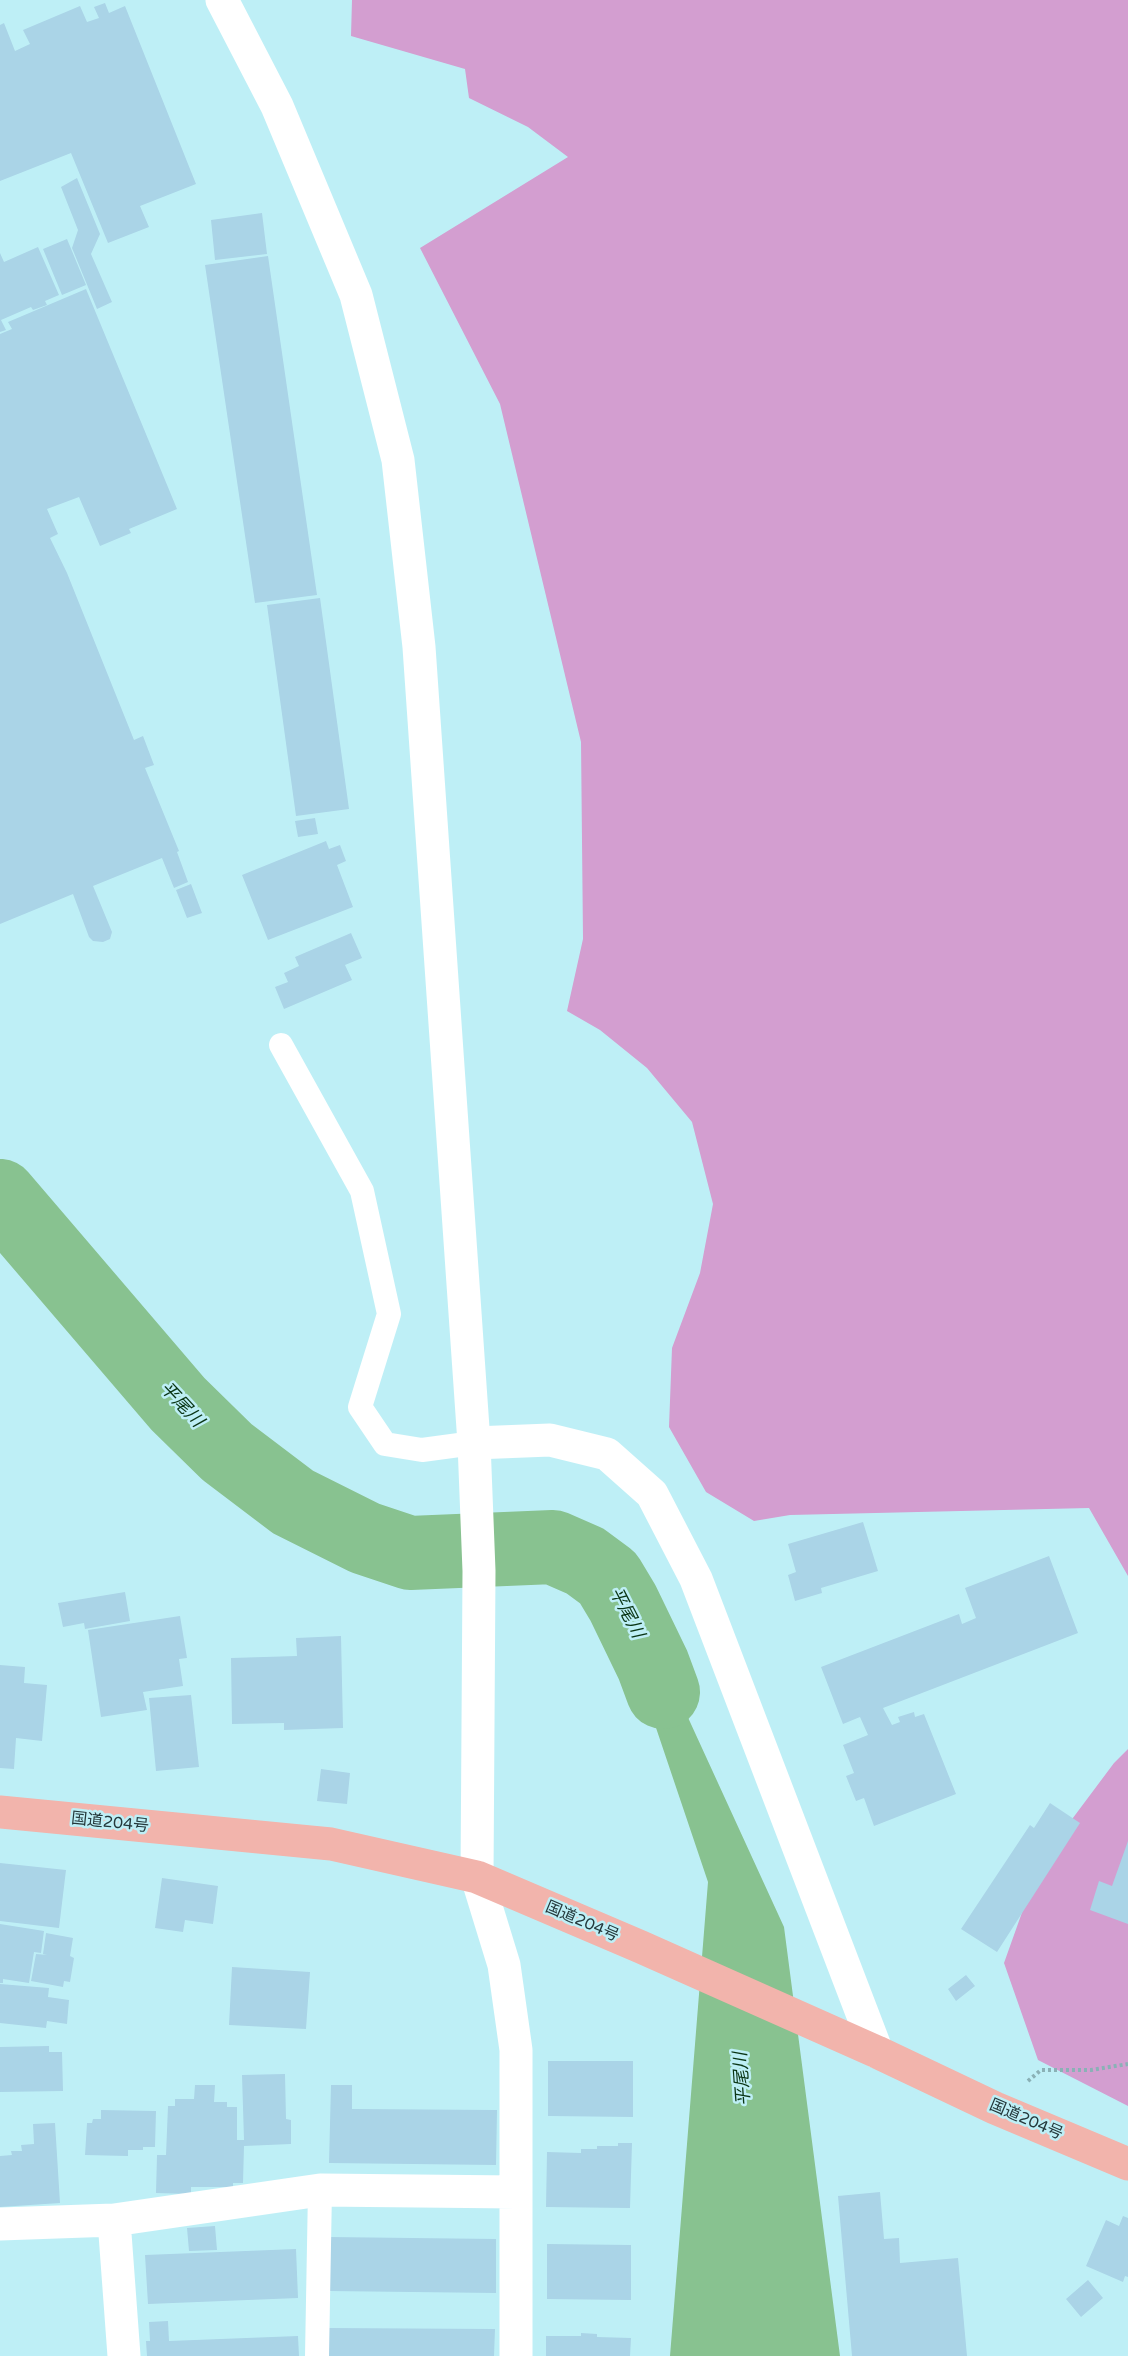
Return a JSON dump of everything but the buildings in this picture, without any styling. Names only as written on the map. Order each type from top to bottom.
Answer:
[{"type":"highway","name":"国道204号","points":[[0,1812],[331,1844],[477,1877],[877,2052],[995,2108],[1128,2164]]},
{"type":"street","points":[[222,0],[277,106],[356,295],[398,460],[419,647],[474,1443],[479,1572],[477,1877],[504,1965],[516,2050],[516,2356]]},
{"type":"street","points":[[474,1443],[550,1440],[607,1454],[651,1494],[696,1579],[877,2052]]},
{"type":"street","points":[[0,2224],[114,2220],[320,2190],[516,2192]]},
{"type":"street","points":[[114,2220],[124,2356]]},
{"type":"lane","points":[[281,1045],[362,1191],[367,1213],[388,1314],[360,1407],[385,1444],[422,1450],[474,1443]]},
{"type":"lane","points":[[317,2356],[320,2190]]},
{"type":"path","points":[[995,2108],[1041,2070],[1091,2070],[1128,2064]]},
{"type":"shaded area","points":[[352,0],[1128,0],[1128,1576],[1089,1508],[790,1515],[754,1521],[706,1492],[669,1427],[672,1348],[700,1273],[713,1204],[692,1122],[647,1068],[600,1030],[567,1011],[583,939],[581,742],[500,404],[420,248],[568,157],[528,127],[469,98],[465,69],[351,36]]},
{"type":"shaded area","points":[[1128,1749],[1128,2106],[1038,2060],[1004,1963],[1040,1862],[1114,1763]]},
{"type":"water","points":[[624,1600],[663,1663],[784,1927],[840,2356],[670,2356],[708,1882],[621,1624],[619,1602]]},
{"type":"waterway","name":"平尾川","points":[[0,1196],[178,1404],[227,1452],[293,1502],[365,1538],[410,1553],[553,1547],[585,1561],[608,1578],[623,1603],[653,1665],[663,1692]]}]
